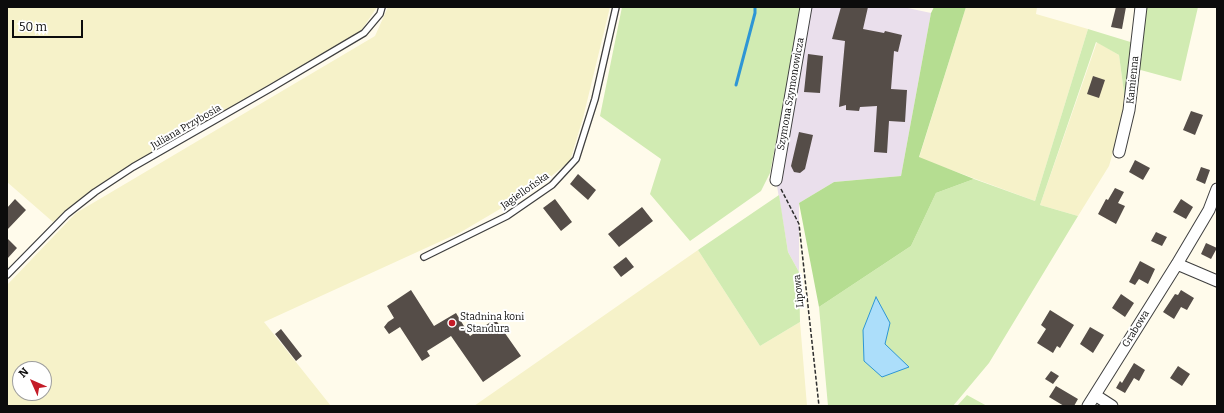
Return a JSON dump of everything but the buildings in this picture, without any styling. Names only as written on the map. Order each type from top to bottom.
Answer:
[{"type":"street","name":"Szymona Szymonowicza","points":[[776,180],[806,7]]},
{"type":"street","name":"Kamienna","points":[[1119,152],[1129,110],[1141,7]]},
{"type":"street","name":"Grabowa","points":[[1088,406],[1177,264],[1208,210],[1217,189]]},
{"type":"street","points":[[1177,264],[1217,281]]},
{"type":"street","points":[[1095,395],[1112,406]]},
{"type":"lane","name":"Juliana Przybosia","points":[[7,275],[67,214],[95,192],[133,167],[272,88],[364,33],[380,14],[382,7]]},
{"type":"lane","name":"Jagiellońska","points":[[424,257],[507,216],[552,185],[576,159],[595,99],[616,7]]},
{"type":"path","name":"Lipowa","points":[[776,180],[799,224],[819,406]]},
{"type":"shaded area","points":[[7,7],[377,7],[361,31],[117,173],[53,222],[7,182]]},
{"type":"shaded area","points":[[388,7],[610,7],[583,118],[570,161],[539,186],[461,232],[264,322],[331,406],[7,406],[7,285],[76,213],[375,36]]},
{"type":"shaded area","points":[[806,7],[903,7],[931,13],[901,176],[834,182],[799,203],[799,272],[788,252],[776,180]]},
{"type":"shaded area","points":[[966,7],[1037,7],[1036,14],[1088,29],[1035,201],[919,158]]},
{"type":"shaded area","points":[[1097,42],[1119,55],[1126,108],[1109,166],[1078,216],[1040,205]]},
{"type":"shaded area","points":[[698,250],[760,346],[800,322],[807,406],[474,406]]},
{"type":"green space","points":[[622,7],[802,7],[770,173],[761,191],[690,241],[650,194],[661,159],[600,116]]},
{"type":"green space","points":[[934,7],[966,7],[919,157],[974,179],[936,193],[911,246],[819,307],[799,203],[834,182],[901,176],[931,13]]},
{"type":"green space","points":[[1146,7],[1198,7],[1181,81],[1137,69],[1126,108],[1119,55],[1096,42],[1040,205],[1078,216],[989,363],[953,406],[828,406],[819,307],[911,246],[936,193],[974,179],[1035,201],[1088,29],[1137,44]]},
{"type":"green space","points":[[779,195],[788,252],[799,272],[800,322],[760,346],[698,250]]},
{"type":"green space","points":[[967,395],[987,406],[957,406]]},
{"type":"water","points":[[876,297],[890,323],[885,344],[909,367],[882,377],[864,361],[863,330]]},
{"type":"waterway","points":[[736,85],[755,13],[755,7]]},
{"type":"place","name":"Stadnina koni - Standura","points":[[452,323]]}]
